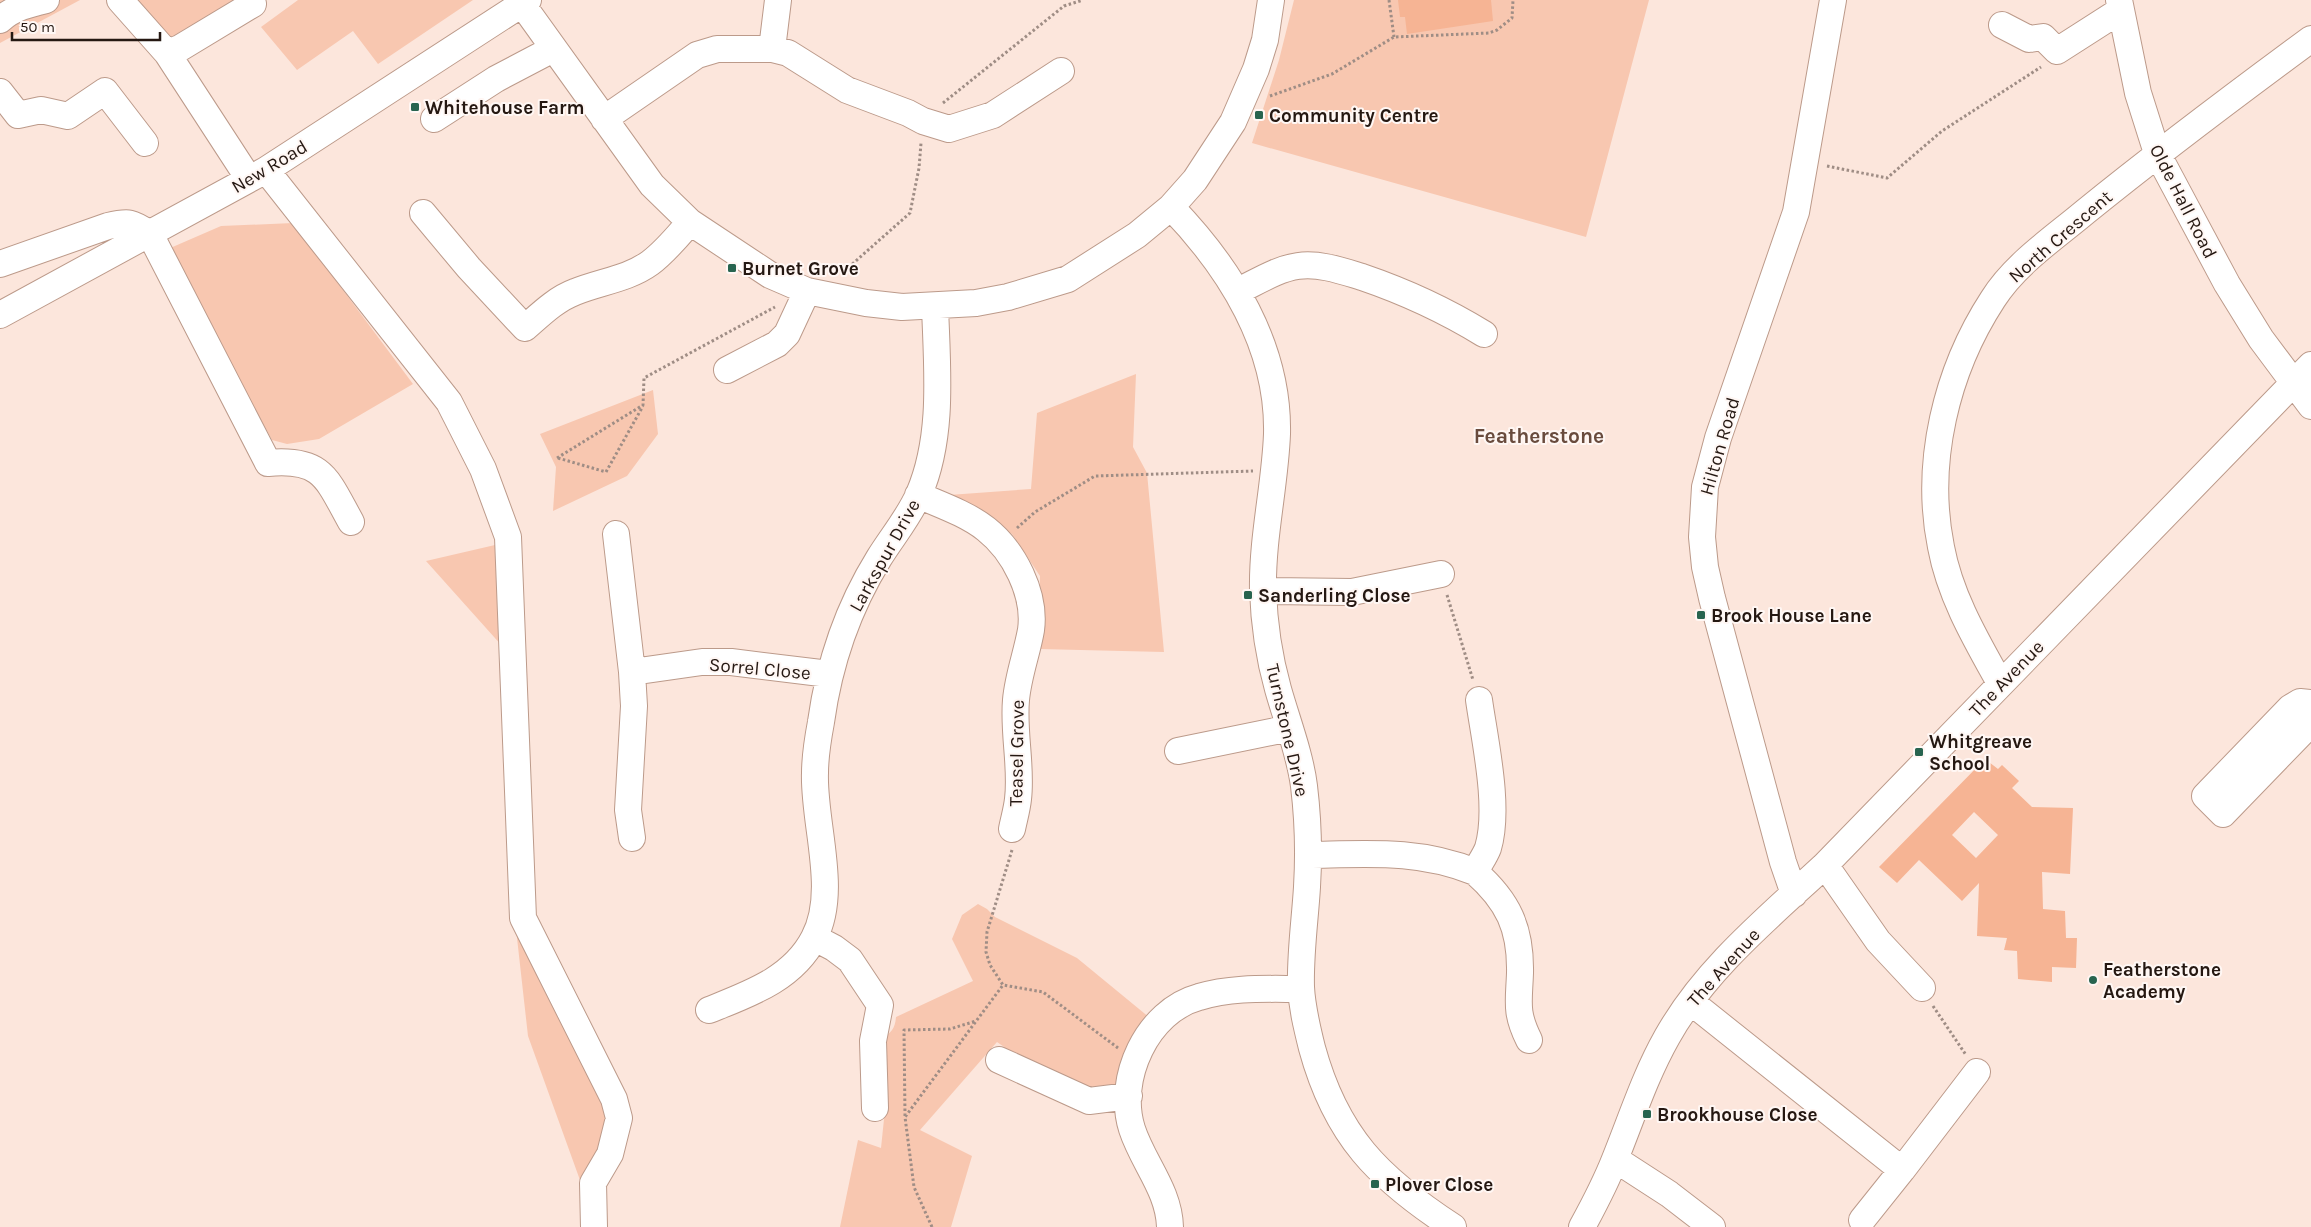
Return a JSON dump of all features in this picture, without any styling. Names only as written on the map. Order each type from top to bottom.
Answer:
[{"type":"street","points":[[0,20],[7,14],[28,4],[46,0]]},
{"type":"street","points":[[120,0],[167,53],[258,175],[449,402],[483,469],[508,537],[523,918],[614,1099],[619,1118],[610,1154],[593,1183],[594,1227]]},
{"type":"street","points":[[772,49],[778,0]]},
{"type":"street","points":[[525,2],[553,49],[652,185],[690,222],[770,275],[808,290],[866,303],[902,307],[976,303],[1008,297],[1068,279],[1137,235],[1171,207],[1195,180],[1215,152],[1244,99],[1265,40],[1270,0]]},
{"type":"street","name":"Hilton Road","points":[[1794,894],[1780,853],[1712,598],[1705,567],[1702,537],[1705,487],[1716,446],[1796,212],[1833,0]]},
{"type":"street","name":"New Road","points":[[0,315],[258,175],[525,2]]},
{"type":"street","points":[[167,53],[180,48],[253,4]]},
{"type":"street","points":[[2002,25],[2029,39],[2043,37],[2057,51],[2120,5]]},
{"type":"street","name":"Olde Hall Road","points":[[2120,5],[2138,92],[2158,153],[2227,284],[2261,339],[2302,374],[2311,406]]},
{"type":"street","name":"North Crescent","points":[[2000,683],[1966,620],[1952,587],[1941,548],[1937,516],[1935,476],[1940,424],[1971,340],[1993,298],[2015,272],[2158,153],[2311,39]]},
{"type":"street","points":[[434,119],[496,78],[553,49]]},
{"type":"street","points":[[604,119],[697,55],[717,49],[772,49],[788,53],[847,90],[908,112],[923,121],[949,129],[993,115],[1061,71]]},
{"type":"street","points":[[0,92],[18,115],[41,110],[68,116],[105,91],[145,143]]},
{"type":"street","name":"Turnstone Drive","points":[[1171,207],[1197,233],[1238,291],[1262,348],[1275,398],[1277,434],[1264,548],[1263,591],[1268,648],[1304,783],[1308,855],[1301,989],[1307,1028],[1326,1091],[1340,1120],[1362,1151],[1423,1219],[1453,1227]]},
{"type":"street","points":[[423,213],[469,268],[525,328],[550,307],[573,292],[632,273],[650,263],[667,249],[690,222]]},
{"type":"street","points":[[0,264],[108,226],[125,222],[134,223],[150,234],[268,463],[290,461],[311,467],[327,479],[351,522]]},
{"type":"street","points":[[1238,291],[1281,271],[1298,266],[1335,269],[1417,297],[1449,312],[1484,334]]},
{"type":"street","points":[[727,370],[777,344],[787,334],[808,290]]},
{"type":"street","name":"Larkspur Drive","points":[[709,1010],[756,991],[778,979],[799,959],[815,938],[822,916],[825,892],[815,774],[829,674],[864,585],[918,495],[927,470],[936,414],[935,306]]},
{"type":"street","name":"The Avenue","points":[[1582,1227],[1615,1159],[1646,1077],[1686,1008],[1743,942],[1825,865],[2302,374]]},
{"type":"street","name":"Teasel Grove","points":[[918,495],[969,518],[987,529],[1000,543],[1023,578],[1031,612],[1031,628],[1016,699],[1015,733],[1019,798],[1012,829]]},
{"type":"street","points":[[616,534],[632,672],[634,706],[628,810],[632,838]]},
{"type":"street","points":[[1263,591],[1352,592],[1441,574]]},
{"type":"street","name":"Sorrel Close","points":[[632,672],[702,662],[731,662],[829,674]]},
{"type":"street","points":[[1475,872],[1488,850],[1491,831],[1492,793],[1479,700]]},
{"type":"street","points":[[2311,703],[2300,702],[2290,708],[2205,796],[2223,814],[2311,723]]},
{"type":"street","points":[[1178,751],[1290,728]]},
{"type":"street","points":[[1308,855],[1390,854],[1424,856],[1475,872],[1489,884],[1508,911],[1516,929],[1520,947],[1518,1003],[1520,1023],[1529,1040]]},
{"type":"street","points":[[1825,865],[1878,941],[1922,988]]},
{"type":"street","points":[[815,938],[834,948],[850,960],[880,1005],[873,1041],[875,1108]]},
{"type":"street","points":[[1170,1227],[1170,1213],[1164,1193],[1138,1145],[1128,1109],[1135,1060],[1155,1028],[1182,1003],[1199,996],[1239,990],[1301,989]]},
{"type":"street","points":[[1686,1008],[1902,1170]]},
{"type":"street","points":[[999,1060],[1089,1102],[1129,1096]]},
{"type":"street","points":[[1862,1220],[1977,1072]]},
{"type":"street","points":[[1615,1159],[1670,1194],[1712,1227]]},
{"type":"path","points":[[808,290],[842,273],[910,213],[920,168],[923,121],[967,82],[1064,6],[1067,7],[1063,0]]},
{"type":"path","points":[[1064,6],[1082,0]]},
{"type":"path","points":[[1389,0],[1394,37]]},
{"type":"path","points":[[1244,99],[1273,96],[1332,74],[1394,37],[1488,33],[1497,30],[1512,18],[1514,12],[1513,0]]},
{"type":"path","points":[[1805,161],[1887,178],[1942,131],[2051,61],[2057,51]]},
{"type":"path","points":[[643,405],[557,458],[606,472],[643,405],[644,378],[776,306]]},
{"type":"path","points":[[1000,543],[1035,512],[1095,476],[1273,470]]},
{"type":"path","points":[[1441,574],[1479,700]]},
{"type":"path","points":[[1012,829],[1012,856],[987,932],[986,952],[990,965],[1003,984],[1043,992],[1135,1060]]},
{"type":"path","points":[[905,1117],[1003,984]]},
{"type":"path","points":[[1922,988],[1977,1072]]},
{"type":"path","points":[[932,1227],[914,1187],[905,1117],[904,1030],[950,1029],[976,1021]]},
{"type":"shaded area","points":[[0,0],[80,0],[0,43]]},
{"type":"shaded area","points":[[136,0],[266,0],[184,57]]},
{"type":"shaded area","points":[[298,0],[473,0],[378,64],[353,31],[297,70],[261,27]]},
{"type":"shaded area","points":[[1294,0],[1649,0],[1586,237],[1252,143],[1279,60]]},
{"type":"shaded area","points":[[293,223],[413,384],[319,439],[287,444],[272,440],[168,249],[221,226]]},
{"type":"shaded area","points":[[1136,374],[1133,447],[1147,473],[1164,652],[1039,649],[1040,576],[1012,534],[949,495],[1031,489],[1037,413]]},
{"type":"shaded area","points":[[653,390],[658,434],[627,476],[553,511],[556,467],[540,434]]},
{"type":"shaded area","points":[[495,545],[503,647],[426,561]]},
{"type":"shaded area","points":[[978,904],[995,917],[1077,958],[1150,1018],[1135,1037],[1122,1061],[1114,1094],[1049,1078],[997,1042],[920,1130],[972,1156],[951,1227],[840,1227],[858,1140],[881,1148],[886,1100],[881,1039],[892,1030],[896,1017],[973,981],[952,939],[962,915]]},
{"type":"shaded area","points":[[515,920],[607,1102],[610,1131],[585,1194],[528,1036]]},
{"type":"building","points":[[1398,0],[1491,0],[1493,21],[1407,34],[1405,17],[1400,17]]},
{"type":"building","points":[[1985,759],[1998,769],[2002,765],[2019,781],[2012,788],[2032,807],[2073,808],[2070,874],[2042,872],[2043,909],[2065,911],[2066,938],[2077,938],[2076,968],[2052,967],[2052,982],[2018,979],[2017,951],[2004,950],[2007,938],[1977,936],[1979,883],[1962,901],[1919,860],[1897,883],[1879,867]],"holes":[[[1974,812],[1998,835],[1976,858],[1952,835]]]},
{"type":"place","name":"Whitehouse Farm","points":[[415,107]]},
{"type":"place","name":"Community Centre","points":[[1259,115]]},
{"type":"place","name":"Burnet Grove","points":[[732,268]]},
{"type":"place","name":"Sanderling Close","points":[[1248,595]]},
{"type":"place","name":"Brook House Lane","points":[[1701,615]]},
{"type":"place","name":"Whitgreave School","points":[[1919,752]]},
{"type":"place","name":"Featherstone Academy","points":[[2093,980]]},
{"type":"place","name":"Brookhouse Close","points":[[1647,1114]]},
{"type":"place","name":"Plover Close","points":[[1375,1184]]},
{"type":"district","name":"Featherstone","points":[[1539,436]]}]
